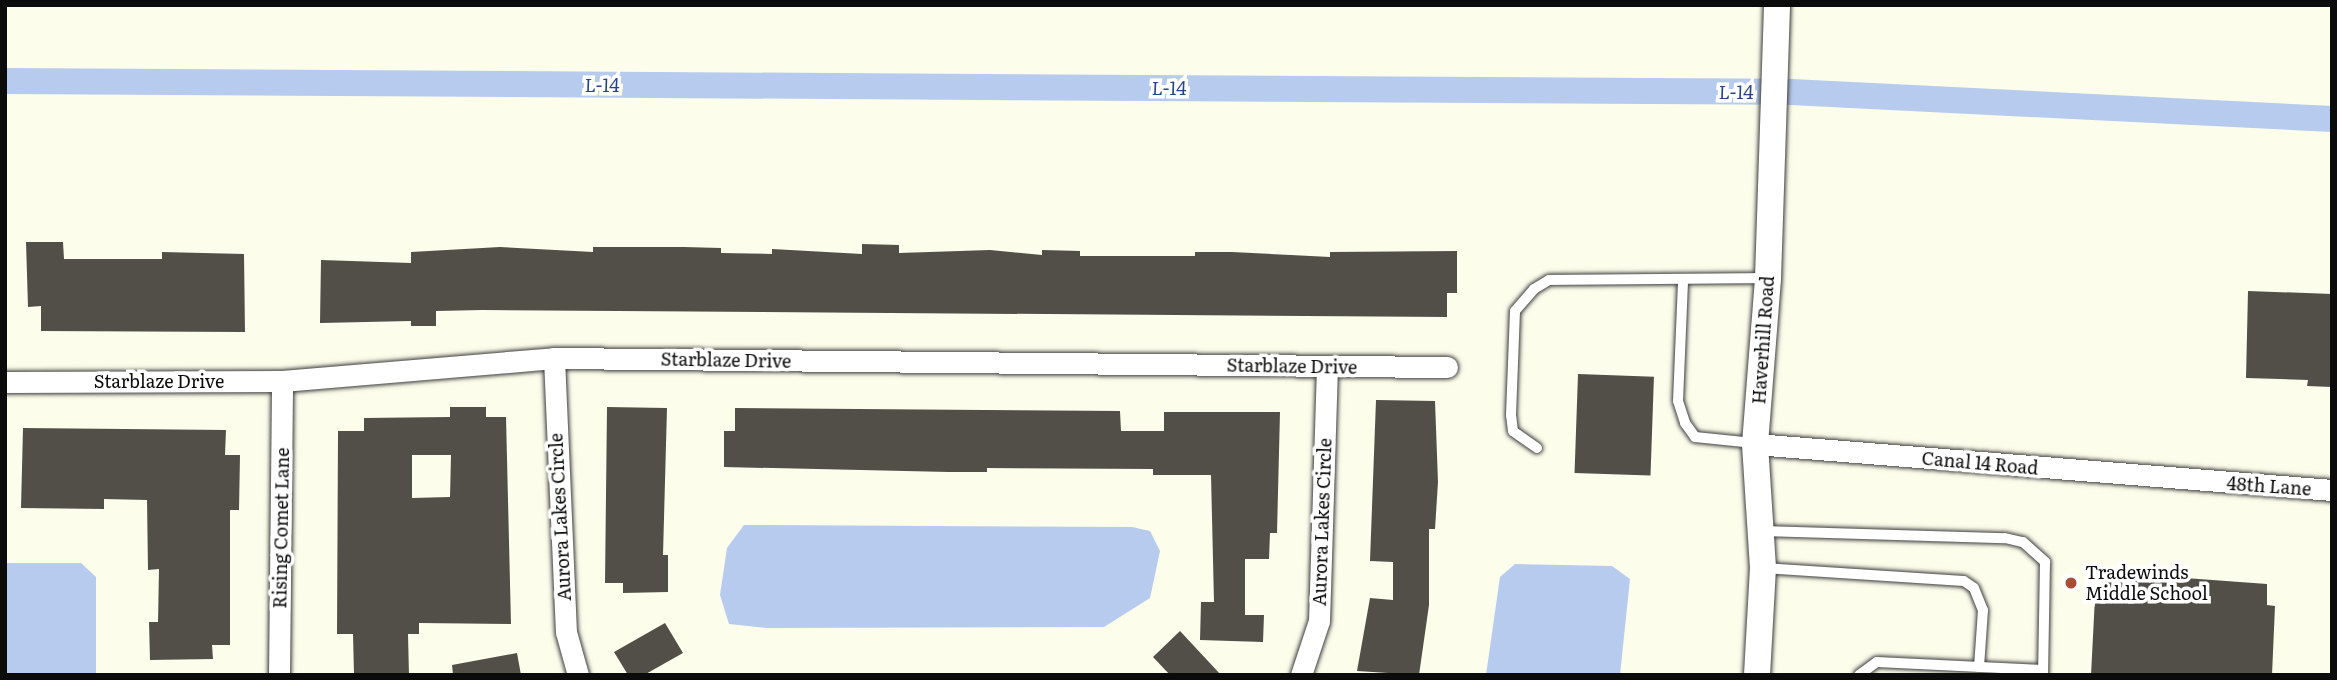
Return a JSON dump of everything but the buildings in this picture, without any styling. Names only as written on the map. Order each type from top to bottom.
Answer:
[{"type":"street","name":"Haverhill Road","points":[[1757,675],[1763,568],[1755,444],[1768,278],[1777,10]]},
{"type":"street","name":"Starblaze Drive","points":[[5,382],[282,381],[554,358],[1447,368]]},
{"type":"street","name":"Aurora Lakes Circle","points":[[554,358],[566,632],[578,675]]},
{"type":"street","name":"Aurora Lakes Circle","points":[[1301,675],[1319,621],[1327,367]]},
{"type":"street","name":"Rising Comet Lane","points":[[279,675],[282,381]]},
{"type":"street","name":"Canal 14 Road","points":[[1755,444],[2205,482]]},
{"type":"street","name":"48th Lane","points":[[2205,482],[2332,491]]},
{"type":"lane","points":[[1537,449],[1513,431],[1515,310],[1549,280],[1683,282],[1768,278]]},
{"type":"lane","points":[[1683,282],[1678,401],[1695,437],[1755,444]]},
{"type":"lane","points":[[1762,531],[2005,538],[2023,542],[2045,562],[2043,673],[1877,662],[1859,675]]},
{"type":"lane","points":[[1763,568],[1964,581],[1974,588],[1983,610],[1979,667]]},
{"type":"water","points":[[744,525],[1132,527],[1150,531],[1160,551],[1150,598],[1104,627],[767,628],[729,624],[720,595],[727,548]]},
{"type":"water","points":[[5,563],[81,563],[96,577],[96,675],[5,675]]},
{"type":"water","points":[[1515,564],[1612,566],[1630,579],[1620,675],[1486,675],[1500,577]]},
{"type":"waterway","name":"L-14","points":[[5,81],[1791,92],[2332,119]]},
{"type":"place","name":"Tradewinds Middle School","points":[[2071,583]]}]
